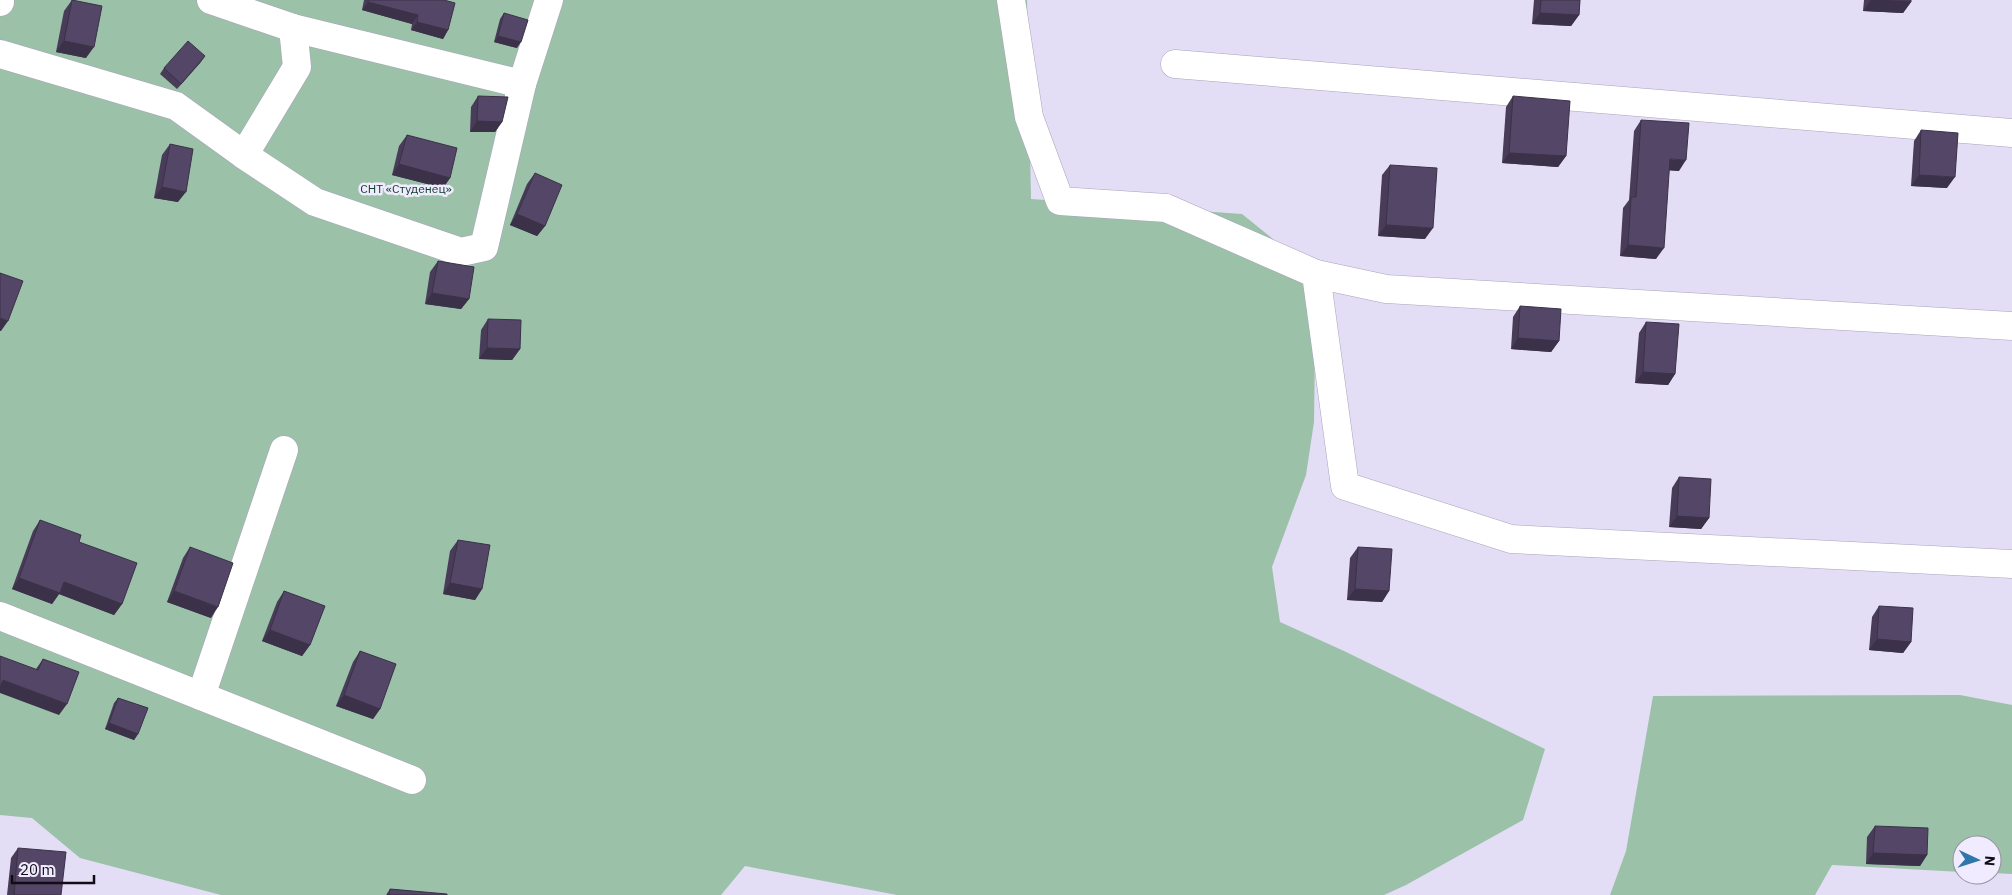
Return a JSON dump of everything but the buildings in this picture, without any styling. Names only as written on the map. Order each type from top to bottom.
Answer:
[{"type":"lane","points":[[210,0],[293,28],[522,84]]},
{"type":"lane","points":[[0,54],[176,106],[244,155],[315,202],[461,252],[484,247],[522,84],[549,0]]},
{"type":"lane","points":[[1011,0],[1030,117],[1060,201],[1166,208],[1316,274],[1386,289],[2012,326]]},
{"type":"lane","points":[[244,155],[297,67],[293,28]]},
{"type":"lane","points":[[1175,64],[2012,133]]},
{"type":"lane","points":[[1316,274],[1345,486],[1511,539],[2012,564]]},
{"type":"lane","points":[[201,696],[284,450]]},
{"type":"lane","points":[[0,616],[412,780]]},
{"type":"green space","name":"СНТ «Студенец»","points":[[0,0],[1027,0],[1031,199],[1242,214],[1316,274],[1314,422],[1306,475],[1272,567],[1280,622],[1344,651],[1545,749],[1523,820],[1406,885],[1384,895],[897,895],[745,866],[721,895],[221,895],[80,858],[32,818],[0,815]]},
{"type":"green space","points":[[1960,695],[2012,705],[2012,874],[2002,874],[2002,835],[1952,835],[1952,871],[1832,865],[1815,895],[1610,895],[1626,851],[1653,696]]}]
